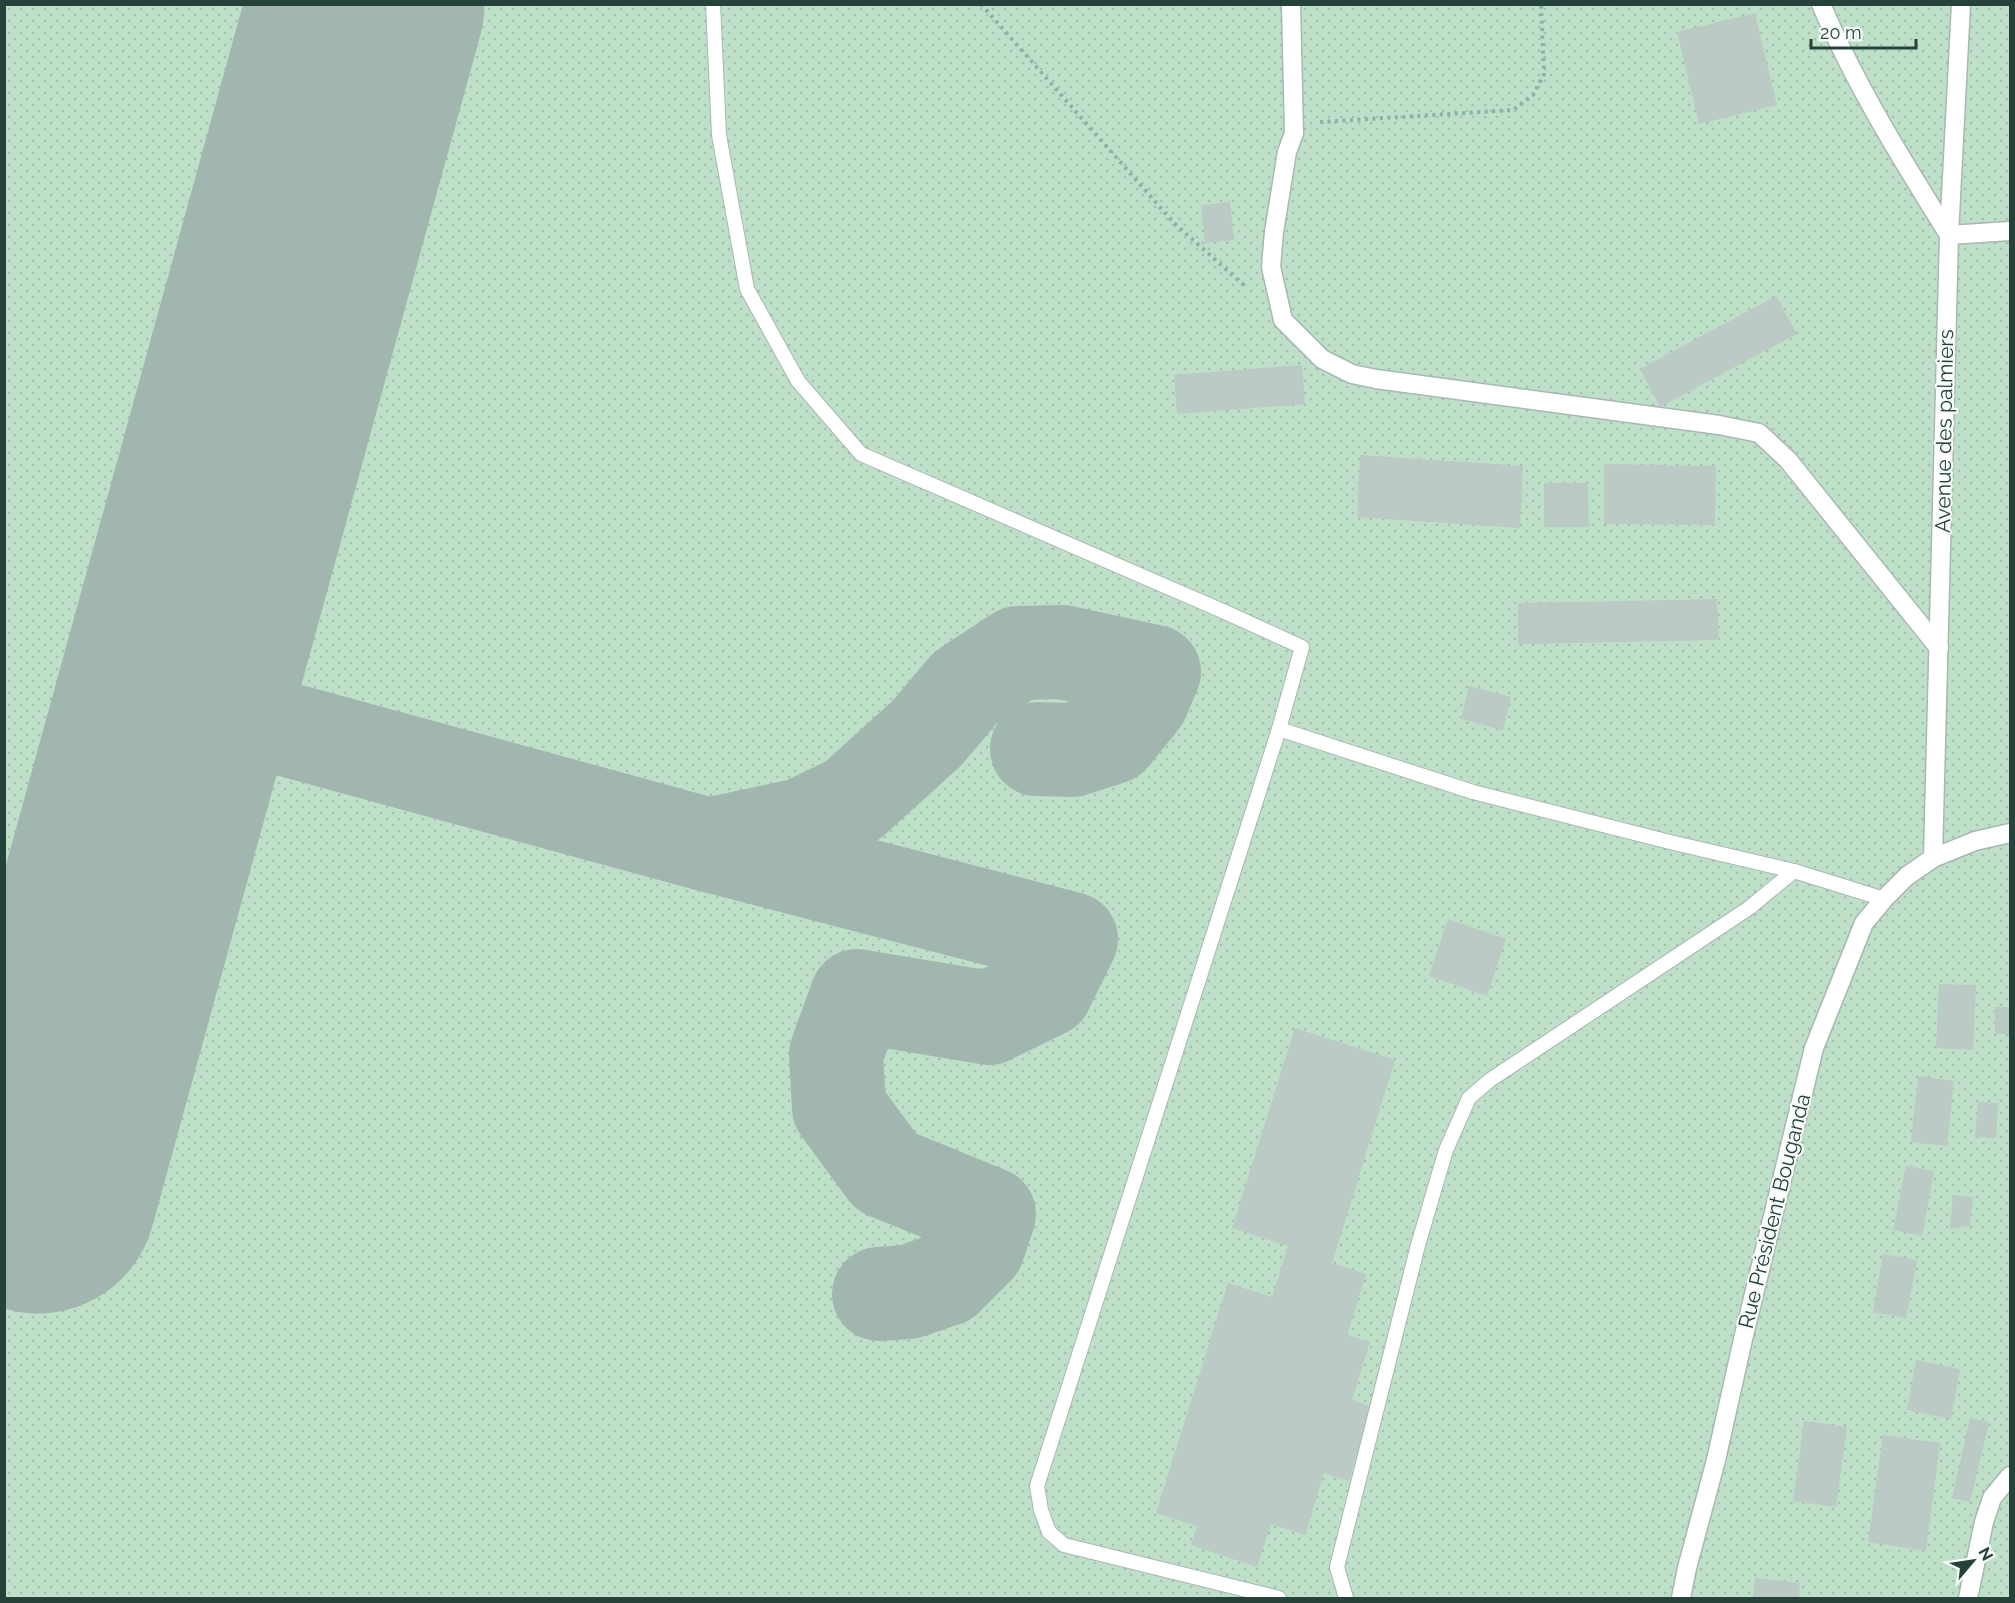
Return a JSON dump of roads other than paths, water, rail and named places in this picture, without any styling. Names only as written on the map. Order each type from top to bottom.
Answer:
[{"type":"street","points":[[1291,4],[1294,133],[1285,164],[1271,267],[1283,320],[1322,359],[1352,374],[1376,379],[1719,425],[1759,433],[1788,460],[1939,648]]},
{"type":"street","points":[[1821,4],[1838,43],[1892,145],[1949,235],[2010,231]]},
{"type":"street","name":"Avenue des palmiers","points":[[1933,858],[1949,235],[1961,4]]},
{"type":"street","name":"Rue Président Bouganda","points":[[1681,1599],[1814,1048],[1864,923],[1884,899],[1908,876],[1933,858],[1975,841],[2010,833]]},
{"type":"street","points":[[1968,1599],[1984,1522],[1992,1498],[2010,1476]]},
{"type":"lane","points":[[713,4],[720,135],[747,289],[798,381],[861,454],[1302,647],[1279,729],[1037,1486],[1041,1510],[1049,1532],[1064,1545],[1279,1599]]},
{"type":"lane","points":[[1279,729],[1473,792],[1794,871],[1884,899]]},
{"type":"lane","points":[[1346,1599],[1337,1567],[1419,1245],[1446,1150],[1469,1098],[1490,1080],[1749,908],[1794,871]]}]
